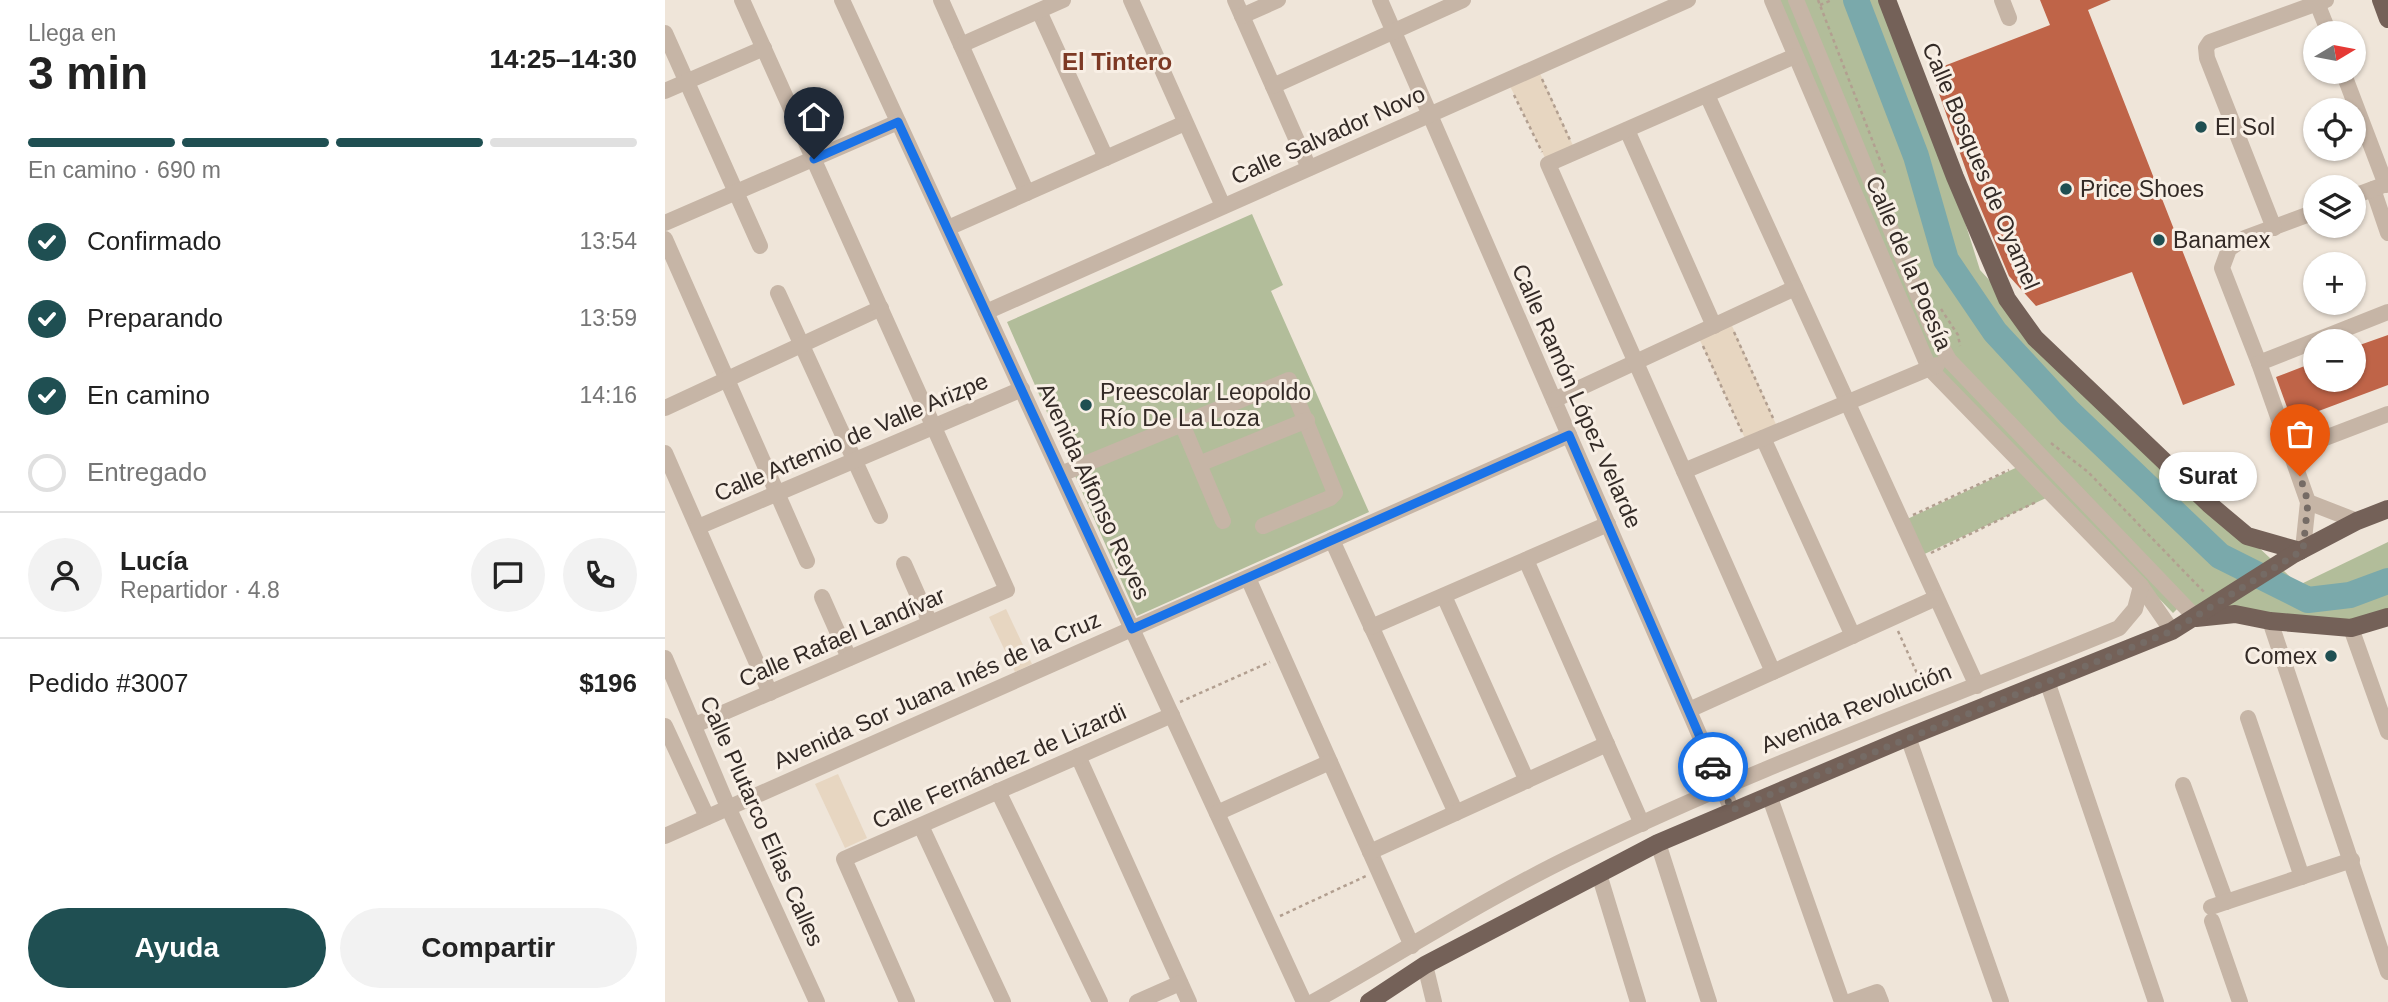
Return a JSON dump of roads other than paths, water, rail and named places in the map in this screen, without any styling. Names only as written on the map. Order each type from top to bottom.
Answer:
[{"type":"main road","name":"Calle Bosques de Oyamel","points":[[1887,0],[1955,177],[2007,299],[2035,338],[2209,504],[2247,536],[2299,552]]},
{"type":"main road","points":[[2381,0],[2388,19]]},
{"type":"main road","name":"Avenida Revolución","points":[[1369,1002],[1425,965],[1658,843],[1908,737],[2172,631],[2299,552],[2357,520],[2388,509]]},
{"type":"main road","name":"Avenida Revolución","points":[[2196,618],[2235,614],[2270,621],[2351,628],[2388,617]]},
{"type":"street","points":[[742,0],[934,427]]},
{"type":"street","points":[[941,0],[1027,193]]},
{"type":"street","points":[[961,45],[1063,0]]},
{"type":"street","points":[[1131,0],[1223,206]]},
{"type":"street","points":[[1235,0],[1310,168]]},
{"type":"street","points":[[1242,16],[1278,0]]},
{"type":"street","name":"Calle Ramón López Velarde","points":[[1380,0],[1732,810]]},
{"type":"street","points":[[1273,86],[1464,0]]},
{"type":"street","name":"Calle de la Poesía","points":[[1772,0],[1930,368],[2025,463],[2141,586],[2172,631]]},
{"type":"street","name":"Calle de la Poesía","points":[[1796,0],[1932,329],[1949,360],[2196,618]]},
{"type":"street","points":[[2002,0],[2009,18]]},
{"type":"street","name":"Avenida Alfonso Reyes","points":[[846,1],[898,122],[1304,1002]]},
{"type":"street","points":[[2274,228],[2207,58],[2206,48],[2210,41],[2322,1],[2326,21]]},
{"type":"street","name":"Calle Salvador Novo","points":[[986,312],[1679,2]]},
{"type":"street","points":[[1039,11],[1106,158]]},
{"type":"street","points":[[665,33],[760,246]]},
{"type":"street","points":[[665,91],[764,48]]},
{"type":"street","points":[[1773,672],[1548,164],[1795,56]]},
{"type":"street","points":[[2348,84],[2384,164],[2383,186],[2388,233]]},
{"type":"street","points":[[1707,95],[1977,686]]},
{"type":"street","points":[[665,223],[898,122]]},
{"type":"street","points":[[948,228],[1185,123]]},
{"type":"street","points":[[1627,130],[1721,323]]},
{"type":"street","points":[[2366,192],[2383,186]]},
{"type":"street","points":[[2299,552],[2308,502],[2222,268],[2229,248],[2245,237],[2303,217]]},
{"type":"street","points":[[665,239],[807,561]]},
{"type":"street","points":[[1554,400],[1795,288]]},
{"type":"street","points":[[778,293],[880,516]]},
{"type":"street","points":[[665,408],[881,308]]},
{"type":"street","points":[[2259,363],[2388,312]]},
{"type":"street","points":[[1684,471],[1949,360]]},
{"type":"street","points":[[1061,474],[1289,380],[1335,493],[1263,526]]},
{"type":"street","name":"Calle Artemio de Valle Arizpe","points":[[698,527],[1022,389]]},
{"type":"street","points":[[2291,451],[2388,414]]},
{"type":"street","points":[[1199,464],[1307,420]]},
{"type":"street","points":[[1182,424],[1223,521]]},
{"type":"street","name":"Calle Rafael Landívar","points":[[695,725],[1007,590],[934,427]]},
{"type":"street","name":"Avenida Sor Juana Inés de la Cruz","points":[[665,836],[1569,435]]},
{"type":"street","points":[[1755,441],[1853,636]]},
{"type":"street","points":[[665,453],[770,693]]},
{"type":"street","points":[[2308,502],[2357,520]]},
{"type":"street","points":[[1371,627],[1608,524]]},
{"type":"street","points":[[1332,540],[1456,813]]},
{"type":"street","points":[[1526,560],[1642,824]]},
{"type":"street","points":[[904,564],[930,623]]},
{"type":"street","points":[[1248,578],[1412,946]]},
{"type":"street","name":"Avenida Revolución","points":[[1313,1002],[1530,877],[1642,824],[1723,788],[2119,628],[2135,610],[2141,586]]},
{"type":"street","points":[[1444,596],[1527,781]]},
{"type":"street","points":[[823,597],[849,658]]},
{"type":"street","points":[[1689,710],[1936,598]]},
{"type":"street","points":[[2270,621],[2388,972]]},
{"type":"street","points":[[2351,628],[2388,732]]},
{"type":"street","name":"Calle Plutarco Elías Calles","points":[[665,658],[728,807],[817,1002]]},
{"type":"street","points":[[2047,681],[2155,1002]]},
{"type":"street","name":"Calle Fernández de Lizardi","points":[[907,1002],[844,859],[1078,756],[1170,711]]},
{"type":"street","points":[[2248,718],[2302,877]]},
{"type":"street","points":[[665,726],[707,817]]},
{"type":"street","points":[[1908,737],[2001,1002]]},
{"type":"street","points":[[1370,852],[1607,744]]},
{"type":"street","points":[[1078,756],[1189,1002]]},
{"type":"street","points":[[1217,813],[1330,762]]},
{"type":"street","points":[[2183,785],[2240,1002]]},
{"type":"street","points":[[998,792],[1100,1002]]},
{"type":"street","points":[[1769,795],[1842,1002]]},
{"type":"street","points":[[921,826],[1003,1002]]},
{"type":"street","points":[[1658,843],[1709,1002]]},
{"type":"street","points":[[2216,910],[2352,860]]},
{"type":"street","points":[[1599,874],[1638,1002]]},
{"type":"street","points":[[1425,965],[1434,1002]]},
{"type":"street","points":[[1137,1002],[1180,983]]},
{"type":"street","points":[[1849,1002],[1877,992],[1881,1002]]},
{"type":"waterway","points":[[1856,0],[1916,156],[1946,260],[1995,332],[2069,412],[2220,556],[2308,600],[2350,595],[2388,581]]},
{"type":"place","name":"El Sol","points":[[2201,127]]},
{"type":"place","name":"Price Shoes","points":[[2066,189]]},
{"type":"place","name":"Banamex","points":[[2159,240]]},
{"type":"place","name":"Preescolar Leopoldo Río De La Loza","points":[[1086,405]]},
{"type":"place","name":"Surat","points":[[2300,476]]},
{"type":"place","name":"Comex","points":[[2331,656]]},
{"type":"district","name":"El Tintero","points":[[1117,62]]}]
